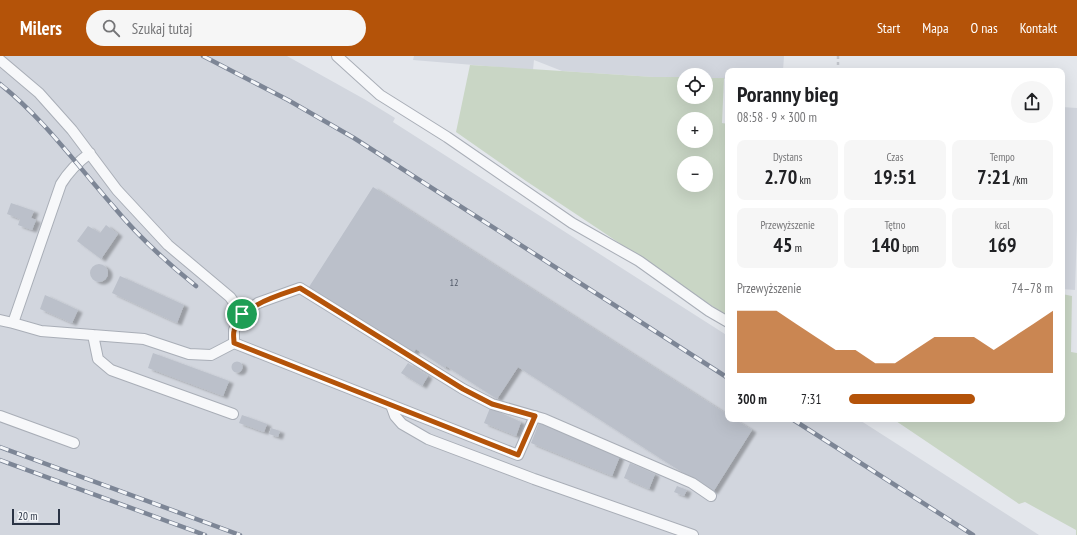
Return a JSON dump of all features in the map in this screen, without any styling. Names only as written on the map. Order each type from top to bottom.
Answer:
[{"type":"lane","points":[[337,56],[380,95],[447,137],[572,223],[639,261],[725,320]]},
{"type":"lane","points":[[0,60],[39,93],[72,130],[117,190],[168,245],[230,297],[242,314]]},
{"type":"lane","points":[[13,322],[61,184],[71,169],[90,153]]},
{"type":"lane","points":[[234,343],[234,330],[242,314],[258,304],[300,288],[463,389],[492,404],[544,418],[692,483],[711,496]]},
{"type":"lane","points":[[0,320],[13,322],[41,331],[144,339],[189,354],[211,355],[234,343],[518,455],[535,416]]},
{"type":"lane","points":[[93,335],[98,359],[111,370],[233,414]]},
{"type":"lane","points":[[391,405],[395,416],[402,424],[428,439],[534,479],[693,535]]},
{"type":"lane","points":[[0,416],[74,443]]},
{"type":"path","points":[[838,56],[838,68]]},
{"type":"shaded area","points":[[0,56],[287,56],[395,118],[393,122],[725,334],[725,422],[863,422],[1039,535],[0,535]]},
{"type":"shaded area","points":[[414,56],[784,56],[783,68],[725,68],[725,79],[713,78],[713,68],[677,68],[677,77],[653,77],[562,71],[534,60],[533,70],[413,60]]},
{"type":"shaded area","points":[[1065,107],[1077,108],[1077,229],[1075,290],[1065,289]]},
{"type":"green space","points":[[470,65],[653,77],[677,77],[677,104],[713,104],[713,78],[724,78],[722,123],[725,124],[725,314],[456,132]]},
{"type":"green space","points":[[1065,295],[1072,296],[1071,352],[1077,353],[1077,535],[1076,530],[1025,502],[1019,504],[897,422],[1065,422]]},
{"type":"building","points":[[373,187],[725,413],[725,422],[739,422],[752,430],[713,492],[518,367],[497,399],[446,366],[445,368],[416,349],[413,353],[309,287]]},
{"type":"building","points":[[11,203],[34,211],[31,218],[36,220],[32,230],[18,225],[20,219],[7,214]]},
{"type":"building","points":[[106,225],[118,234],[101,259],[77,241],[88,226],[100,233]]},
{"type":"building","points":[[95,264],[103,264],[108,269],[106,280],[103,282],[95,282],[90,277],[90,269]]},
{"type":"building","points":[[120,276],[184,305],[177,323],[112,293]]},
{"type":"building","points":[[45,295],[78,310],[72,323],[40,309]]},
{"type":"building","points":[[153,353],[229,381],[223,396],[148,368]]},
{"type":"building","points":[[235,362],[239,362],[241,363],[241,371],[235,372],[232,369],[232,365]]},
{"type":"building","points":[[408,363],[428,376],[422,386],[401,373]]},
{"type":"building","points":[[490,408],[521,422],[516,436],[484,423]]},
{"type":"building","points":[[242,415],[267,424],[264,432],[239,423]]},
{"type":"building","points":[[539,423],[620,456],[612,476],[531,443]]},
{"type":"building","points":[[271,428],[280,431],[278,437],[269,434]]},
{"type":"building","points":[[630,463],[655,474],[649,489],[624,478]]},
{"type":"building","points":[[677,486],[687,490],[684,496],[674,492]]},
{"type":"railway","points":[[203,56],[288,100],[354,138],[725,376]]},
{"type":"railway","points":[[0,84],[31,112],[59,142],[142,238],[196,286]]},
{"type":"railway","points":[[797,422],[973,535]]},
{"type":"railway","points":[[0,447],[240,535]]},
{"type":"railway","points":[[0,460],[205,535]]},
{"type":"route","points":[[300,288],[463,389],[492,404],[535,416],[518,455],[234,343],[234,330],[242,314],[258,304],[300,288]]}]
